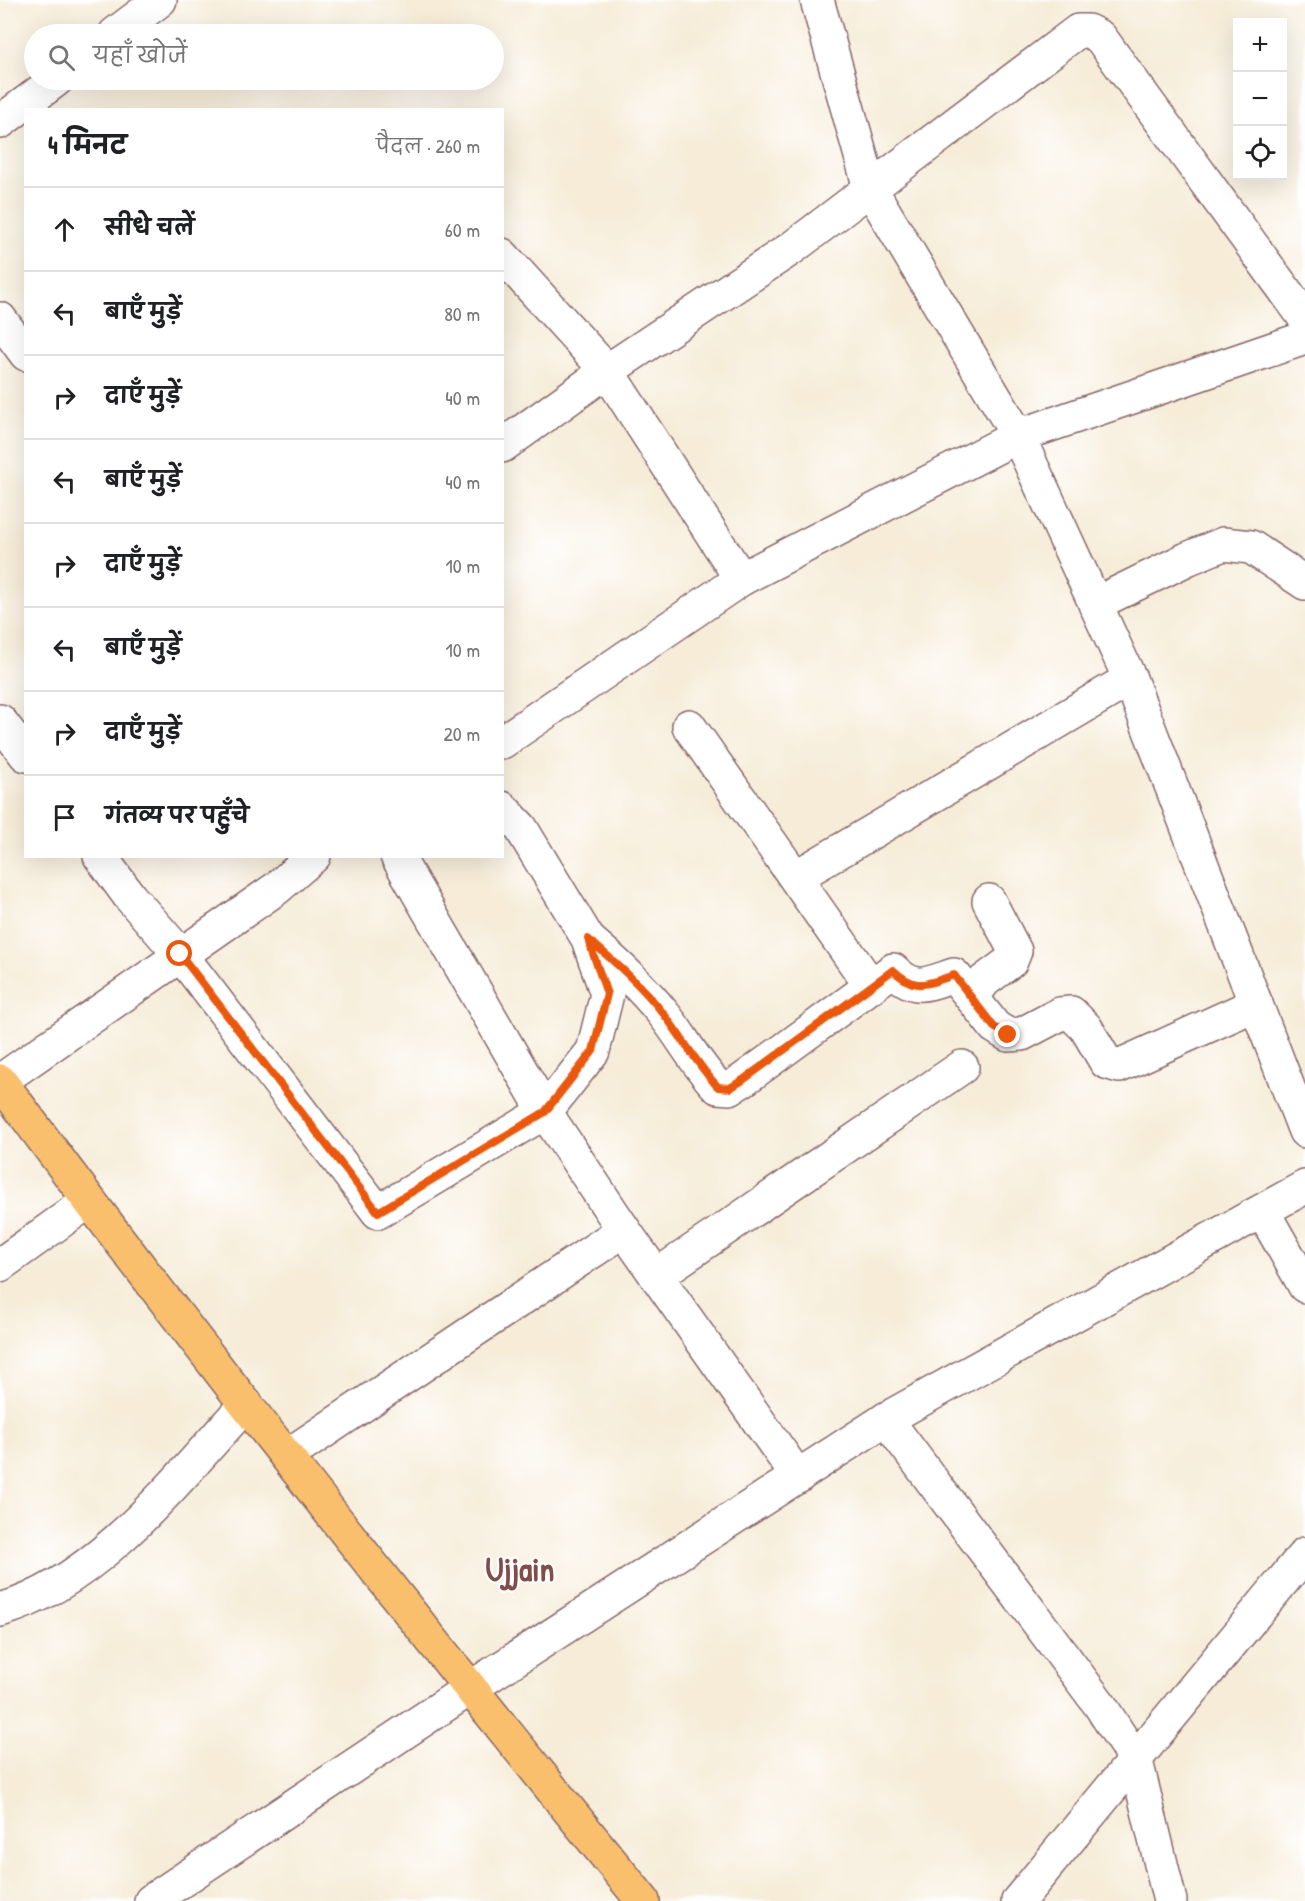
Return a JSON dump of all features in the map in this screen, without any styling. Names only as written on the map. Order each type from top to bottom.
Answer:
[{"type":"main road","points":[[0,1081],[89,1201],[469,1689],[643,1901]]},
{"type":"street","points":[[128,24],[160,0]]},
{"type":"street","points":[[817,0],[870,188],[1018,436],[1130,680],[1305,1131]]},
{"type":"street","points":[[504,446],[607,372],[792,248],[1078,31],[1088,32],[1100,38],[1305,318]]},
{"type":"street","points":[[0,122],[43,90]]},
{"type":"street","points":[[504,257],[607,372],[741,579]]},
{"type":"street","points":[[0,320],[24,351]]},
{"type":"street","points":[[504,741],[741,579],[1018,436],[1305,338]]},
{"type":"street","points":[[1095,604],[1187,559],[1224,544],[1251,547],[1305,583]]},
{"type":"street","points":[[796,877],[1130,680]]},
{"type":"street","points":[[0,721],[24,752]]},
{"type":"street","points":[[689,726],[871,986]]},
{"type":"street","points":[[101,858],[130,897],[180,954],[378,1212],[545,1112],[593,1051],[607,994],[588,939],[521,828],[504,810]]},
{"type":"street","points":[[0,1081],[276,888],[312,858]]},
{"type":"street","points":[[398,858],[545,1112],[624,1230],[798,1477]]},
{"type":"street","points":[[972,998],[984,981],[1011,961],[1015,951],[989,901]]},
{"type":"street","points":[[588,939],[631,976],[663,1014],[706,1075],[718,1087],[730,1088],[743,1080],[893,970],[906,982],[919,986],[954,975],[994,1027],[1008,1035],[1022,1034],[1060,1014],[1071,1013],[1086,1028],[1106,1062],[1119,1066],[1256,1004]]},
{"type":"street","points":[[656,1276],[962,1067]]},
{"type":"street","points":[[151,1901],[469,1689],[886,1419],[1263,1212],[1305,1186]]},
{"type":"street","points":[[0,1265],[89,1201]]},
{"type":"street","points":[[1263,1212],[1305,1286]]},
{"type":"street","points":[[287,1456],[624,1230]]},
{"type":"street","points":[[0,1610],[45,1593],[106,1549],[140,1520],[246,1404]]},
{"type":"street","points":[[886,1419],[1100,1705],[1136,1761],[1170,1901]]},
{"type":"street","points":[[1018,1901],[1305,1554]]},
{"type":"district","name":"Ujjain","points":[[520,1569]]},
{"type":"route","points":[[180,954],[378,1212],[545,1112],[593,1051],[607,994],[588,939],[631,976],[687,1045],[706,1075],[718,1087],[730,1088],[743,1080],[893,970],[906,982],[919,986],[954,975],[994,1027],[1008,1035]]}]
